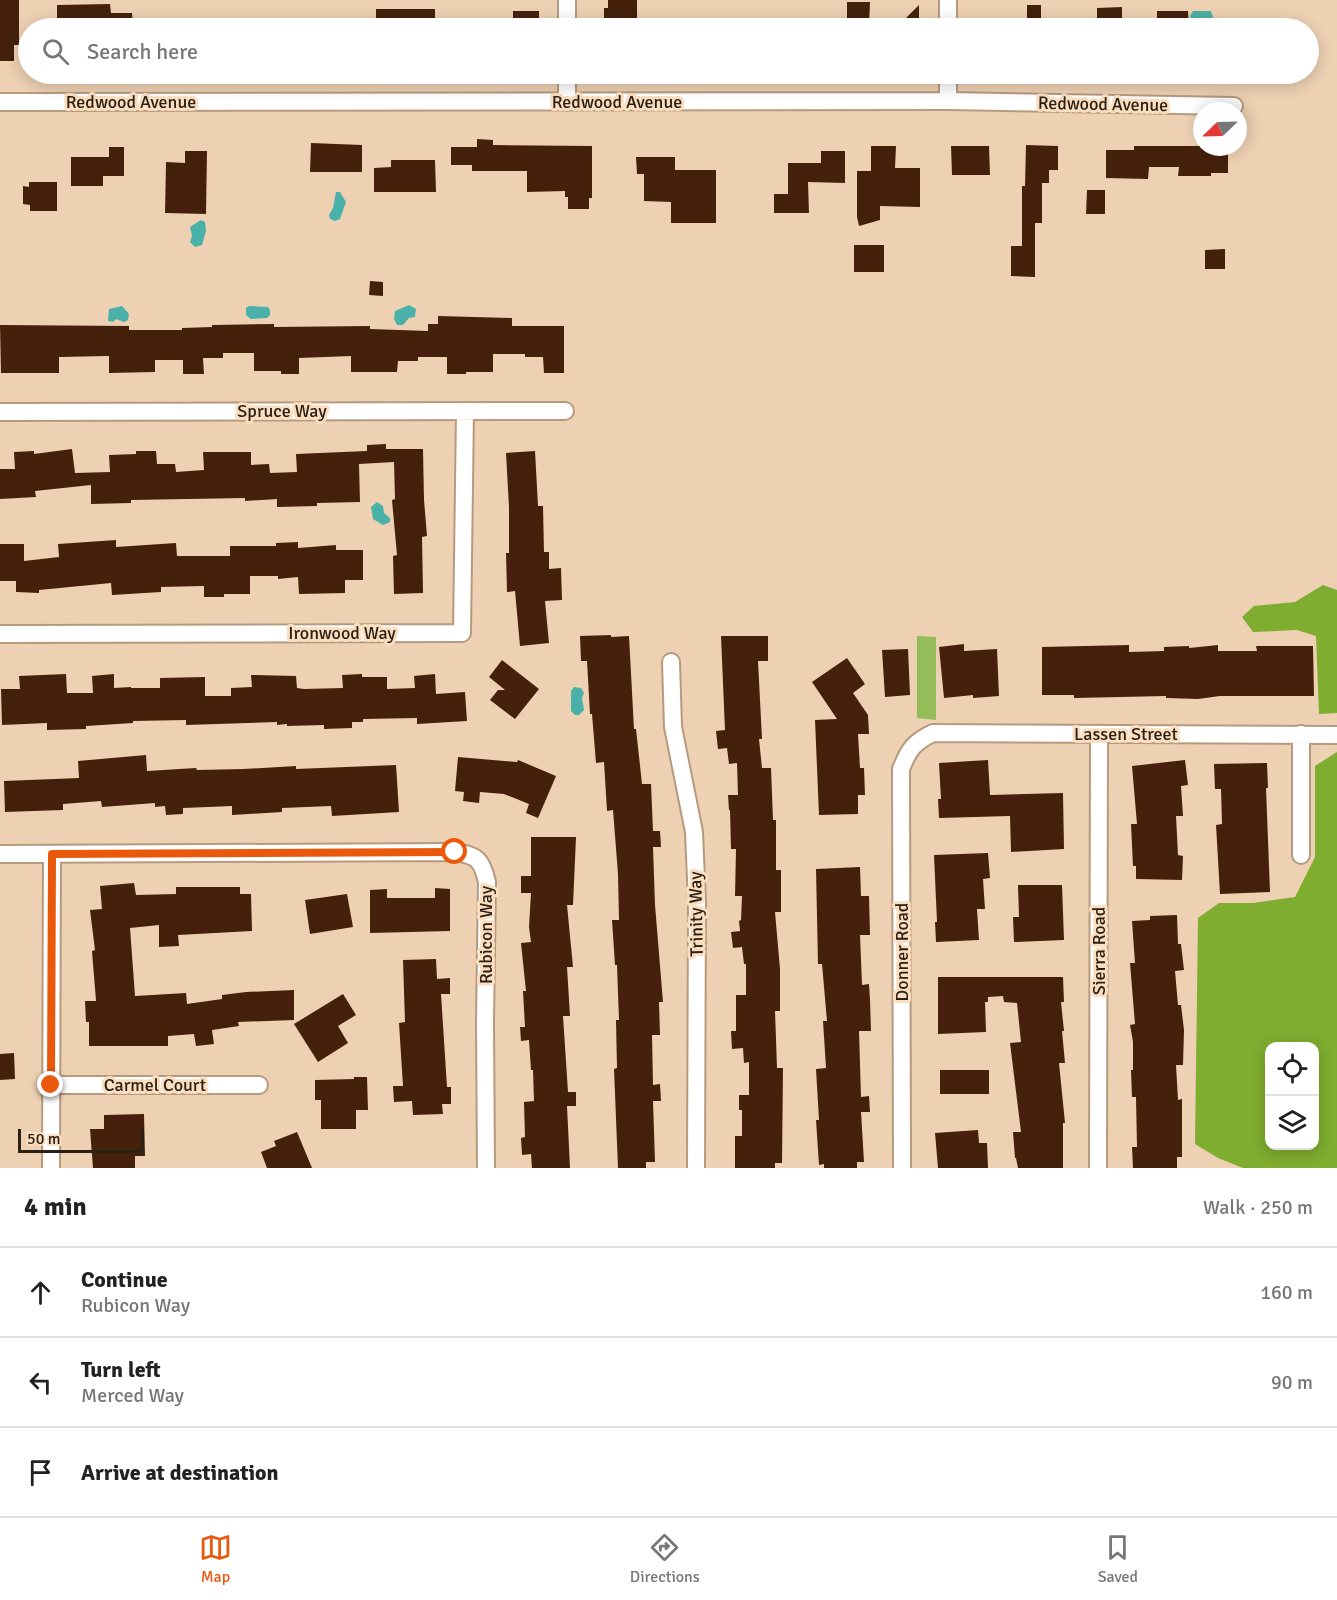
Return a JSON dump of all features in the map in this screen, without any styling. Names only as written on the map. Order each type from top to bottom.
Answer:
[{"type":"street","points":[[567,0],[567,18]]},
{"type":"street","points":[[948,0],[948,18]]},
{"type":"street","points":[[567,84],[567,102]]},
{"type":"street","points":[[948,84],[948,101]]},
{"type":"street","name":"Redwood Avenue","points":[[0,102],[948,101],[1193,105]]},
{"type":"street","name":"Ironwood Way","points":[[0,634],[462,633],[465,411]]},
{"type":"street","name":"Spruce Way","points":[[0,412],[565,411]]},
{"type":"street","name":"Trinity Way","points":[[671,662],[673,727],[694,832],[697,903],[696,1168]]},
{"type":"street","name":"Lassen Street","points":[[917,740],[933,733],[1337,735]]},
{"type":"street","points":[[1301,734],[1301,855]]},
{"type":"street","name":"Sierra Road","points":[[1098,1168],[1099,735]]},
{"type":"street","name":"Donner Road","points":[[902,1168],[901,769],[917,740]]},
{"type":"street","name":"Rubicon Way","points":[[0,854],[455,852],[470,854],[483,864],[487,882],[486,1168]]},
{"type":"street","points":[[51,1168],[52,854]]},
{"type":"street","name":"Carmel Court","points":[[51,1085],[259,1085]]},
{"type":"green space","points":[[1323,585],[1337,590],[1337,713],[1319,714],[1316,636],[1297,630],[1253,632],[1242,617],[1254,606],[1295,602]]},
{"type":"green space","points":[[917,636],[936,637],[936,720],[917,718]]},
{"type":"green space","points":[[1337,752],[1337,1168],[1243,1168],[1218,1158],[1195,1144],[1198,918],[1219,903],[1253,903],[1295,897],[1315,857],[1315,766]]},
{"type":"water","points":[[1193,11],[1211,11],[1213,17],[1191,18]]},
{"type":"water","points":[[336,192],[340,192],[346,202],[340,219],[335,221],[330,219],[329,215]]},
{"type":"water","points":[[201,220],[205,222],[206,231],[202,245],[195,247],[190,242],[192,236],[190,227]]},
{"type":"water","points":[[409,305],[416,309],[415,317],[409,318],[403,325],[397,325],[394,319],[395,311]]},
{"type":"water","points":[[122,306],[129,314],[128,320],[108,321],[109,309]]},
{"type":"water","points":[[249,306],[268,307],[270,315],[267,318],[251,319],[246,315],[246,308]]},
{"type":"water","points":[[377,502],[383,506],[384,513],[390,518],[390,522],[383,525],[373,519],[371,507]]},
{"type":"water","points":[[574,687],[581,688],[584,693],[582,698],[584,710],[579,715],[571,711],[571,691]]},
{"type":"building","points":[[0,0],[19,0],[18,45],[14,45],[14,61],[0,61]]},
{"type":"building","points":[[608,0],[637,0],[637,18],[604,18],[604,8],[608,8]]},
{"type":"building","points":[[847,2],[870,2],[869,18],[847,18]]},
{"type":"building","points":[[110,4],[111,13],[132,13],[132,18],[57,18],[57,5]]},
{"type":"building","points":[[919,5],[919,18],[906,18]]},
{"type":"building","points":[[1027,5],[1041,5],[1041,18],[1027,18]]},
{"type":"building","points":[[1122,7],[1122,18],[1097,18],[1097,8]]},
{"type":"building","points":[[376,9],[435,9],[435,18],[376,18]]},
{"type":"building","points":[[513,11],[539,11],[539,18],[513,18]]},
{"type":"building","points":[[1157,11],[1188,11],[1188,18],[1157,18]]},
{"type":"building","points":[[477,139],[493,140],[493,145],[592,146],[592,198],[589,198],[589,209],[568,209],[568,197],[565,197],[565,191],[527,192],[527,171],[472,171],[472,165],[451,165],[451,147],[477,147]]},
{"type":"building","points":[[311,143],[362,145],[362,172],[310,172]]},
{"type":"building","points":[[1026,145],[1058,146],[1058,170],[1049,170],[1049,183],[1042,183],[1042,223],[1035,223],[1035,277],[1011,276],[1011,246],[1022,246],[1022,186],[1025,186]]},
{"type":"building","points":[[871,146],[896,146],[895,168],[920,168],[920,207],[880,206],[880,220],[859,226],[857,171],[871,171]]},
{"type":"building","points":[[951,146],[989,146],[990,175],[952,175]]},
{"type":"building","points":[[1134,146],[1193,146],[1193,156],[1228,156],[1228,173],[1211,173],[1211,176],[1178,176],[1179,167],[1149,167],[1148,179],[1106,178],[1106,150],[1134,150]]},
{"type":"building","points":[[109,147],[124,147],[124,176],[103,176],[103,186],[71,186],[71,157],[109,157]]},
{"type":"building","points":[[185,151],[207,151],[206,214],[165,213],[166,162],[185,163]]},
{"type":"building","points":[[821,151],[845,151],[845,183],[808,182],[809,213],[774,213],[774,194],[788,194],[788,163],[821,163]]},
{"type":"building","points":[[636,157],[675,157],[675,170],[716,170],[716,223],[671,223],[671,202],[644,201],[644,174],[637,174]]},
{"type":"building","points":[[391,160],[435,160],[436,192],[374,192],[374,168],[391,167]]},
{"type":"building","points":[[29,182],[57,182],[57,211],[30,211],[30,205],[23,204],[23,186],[29,187]]},
{"type":"building","points":[[1087,190],[1105,190],[1105,214],[1086,214]]},
{"type":"building","points":[[854,245],[884,245],[884,272],[854,272]]},
{"type":"building","points":[[1225,249],[1225,269],[1205,269],[1205,250]]},
{"type":"building","points":[[370,281],[383,282],[383,296],[369,295]]},
{"type":"building","points":[[438,316],[512,318],[512,326],[564,326],[564,373],[544,373],[543,357],[525,357],[525,354],[493,354],[493,372],[447,374],[447,357],[418,357],[418,361],[398,361],[397,372],[351,372],[351,356],[299,358],[299,374],[281,374],[281,371],[254,371],[254,353],[223,353],[223,358],[203,358],[204,374],[183,374],[183,360],[155,360],[155,372],[109,373],[109,356],[59,357],[59,373],[1,373],[0,325],[129,326],[129,330],[182,330],[182,328],[212,327],[212,325],[274,324],[274,327],[370,326],[370,329],[428,331],[428,324],[438,324]]},
{"type":"building","points":[[386,444],[386,449],[423,449],[427,536],[422,537],[423,593],[394,594],[393,556],[397,555],[392,500],[395,499],[394,462],[359,464],[360,502],[277,507],[277,499],[245,501],[245,498],[131,500],[131,503],[91,504],[91,485],[35,491],[36,497],[0,499],[0,469],[15,469],[14,452],[34,451],[34,454],[72,449],[75,473],[110,472],[109,455],[136,454],[136,451],[156,451],[157,464],[175,464],[176,472],[204,470],[203,452],[251,452],[251,465],[269,464],[270,473],[297,472],[296,454],[367,451],[367,445]]},
{"type":"building","points":[[535,451],[538,506],[543,506],[544,552],[549,552],[549,569],[561,568],[562,600],[545,601],[549,643],[520,646],[515,591],[507,592],[506,553],[509,553],[509,507],[506,453]]},
{"type":"building","points":[[116,540],[116,547],[176,543],[177,556],[230,556],[230,546],[276,546],[276,543],[298,542],[298,548],[336,545],[336,550],[363,550],[363,580],[345,580],[345,593],[299,594],[298,577],[278,579],[278,576],[250,576],[250,594],[224,594],[224,597],[204,597],[204,586],[161,587],[161,592],[112,595],[111,583],[39,590],[39,593],[16,592],[16,581],[0,581],[0,544],[24,544],[24,561],[59,557],[58,544]]},
{"type":"building","points":[[611,635],[611,637],[629,636],[634,729],[636,729],[642,784],[651,784],[653,831],[660,831],[661,847],[653,847],[663,1002],[659,1002],[660,1035],[652,1035],[653,1085],[660,1084],[661,1101],[653,1101],[655,1162],[646,1162],[646,1168],[618,1168],[614,1069],[617,1068],[616,1020],[619,1020],[617,965],[615,965],[612,920],[619,920],[618,874],[613,810],[607,811],[604,762],[596,763],[587,661],[581,661],[580,636]]},
{"type":"building","points":[[721,636],[768,636],[768,661],[758,661],[762,739],[759,739],[762,768],[771,768],[773,820],[776,820],[776,870],[781,870],[781,912],[775,912],[780,969],[780,1011],[775,1011],[777,1068],[783,1068],[782,1163],[775,1163],[775,1168],[735,1168],[735,1136],[742,1136],[742,1110],[739,1110],[739,1095],[749,1095],[749,1062],[744,1063],[743,1048],[732,1049],[731,1031],[736,1031],[736,995],[746,995],[746,964],[744,964],[742,947],[733,948],[731,932],[740,931],[742,896],[735,896],[736,849],[731,849],[728,795],[738,795],[737,763],[729,764],[727,748],[718,749],[716,731],[725,730]]},
{"type":"building","points":[[964,644],[964,651],[997,649],[999,696],[973,698],[973,695],[944,698],[939,647]]},
{"type":"building","points":[[1129,645],[1129,652],[1164,651],[1164,647],[1189,646],[1189,648],[1218,645],[1218,651],[1257,651],[1256,646],[1313,646],[1314,696],[1220,696],[1198,699],[1166,698],[1166,696],[1074,698],[1074,695],[1042,695],[1042,647]]},
{"type":"building","points":[[908,649],[910,695],[885,697],[882,650]]},
{"type":"building","points":[[847,658],[865,684],[853,693],[868,715],[869,734],[858,734],[860,768],[864,768],[865,795],[858,795],[858,814],[819,815],[815,720],[837,719],[812,682]]},
{"type":"building","points":[[502,660],[539,689],[515,719],[490,700],[498,690],[505,690],[489,677]]},
{"type":"building","points":[[66,674],[67,693],[93,693],[92,676],[114,674],[114,688],[160,688],[160,678],[205,677],[205,696],[231,696],[231,688],[252,687],[251,675],[296,676],[297,688],[304,689],[343,688],[342,675],[362,674],[362,677],[387,677],[387,689],[415,688],[414,676],[435,674],[436,694],[465,692],[467,721],[417,724],[417,718],[363,719],[363,722],[352,722],[352,728],[324,729],[324,725],[287,726],[287,724],[277,725],[277,722],[186,725],[186,720],[133,721],[133,723],[86,726],[86,729],[47,730],[47,723],[2,725],[1,689],[20,689],[19,676]]},
{"type":"building","points":[[146,755],[147,771],[196,768],[197,770],[296,766],[296,769],[396,765],[399,812],[332,816],[331,806],[282,808],[282,812],[232,815],[232,806],[183,808],[183,814],[166,815],[165,806],[155,807],[155,803],[102,807],[101,801],[63,804],[63,810],[5,812],[4,781],[79,778],[78,761]]},
{"type":"building","points":[[458,757],[517,762],[518,760],[556,776],[538,818],[526,813],[529,804],[504,794],[480,792],[479,803],[463,801],[464,792],[455,791]]},
{"type":"building","points":[[988,760],[990,795],[1063,793],[1064,849],[1011,852],[1010,816],[939,818],[938,799],[941,799],[939,763]]},
{"type":"building","points":[[1185,760],[1188,785],[1181,786],[1183,816],[1176,816],[1178,855],[1183,856],[1182,880],[1136,879],[1136,866],[1133,866],[1131,824],[1137,824],[1132,766]]},
{"type":"building","points":[[1267,763],[1270,892],[1220,894],[1216,825],[1222,824],[1221,789],[1215,789],[1214,764]]},
{"type":"building","points":[[531,837],[576,837],[573,905],[567,905],[573,967],[567,967],[570,1016],[563,1016],[568,1092],[576,1092],[576,1106],[567,1106],[570,1168],[532,1168],[531,1154],[522,1155],[521,1138],[525,1137],[524,1102],[534,1101],[529,1040],[521,1041],[520,1027],[525,1027],[523,991],[526,991],[521,943],[531,942],[529,927],[531,893],[521,893],[521,876],[531,876]]},
{"type":"building","points":[[988,853],[990,878],[983,879],[985,909],[977,909],[979,940],[936,942],[934,855]]},
{"type":"building","points":[[860,867],[861,896],[869,896],[870,935],[860,935],[862,985],[869,984],[871,1031],[859,1031],[861,1097],[869,1096],[870,1112],[861,1112],[864,1162],[857,1162],[857,1168],[824,1168],[824,1164],[819,1165],[816,1069],[826,1068],[823,1021],[827,1021],[822,964],[818,964],[816,869]]},
{"type":"building","points":[[134,883],[136,895],[176,894],[176,887],[240,887],[240,894],[251,894],[252,931],[178,935],[179,946],[159,947],[159,925],[130,928],[135,996],[186,993],[187,1004],[222,999],[222,995],[294,990],[294,1020],[238,1022],[239,1026],[212,1030],[214,1044],[196,1046],[194,1034],[168,1036],[168,1046],[89,1046],[89,1022],[86,1022],[85,1001],[96,1001],[92,951],[95,950],[90,910],[102,909],[100,886]]},
{"type":"building","points":[[1018,885],[1062,885],[1064,940],[1014,942],[1013,917],[1019,917]]},
{"type":"building","points":[[435,888],[450,889],[450,931],[370,933],[370,890],[387,889],[387,898],[435,898]]},
{"type":"building","points":[[347,894],[353,927],[310,934],[305,900]]},
{"type":"building","points":[[1177,915],[1178,944],[1181,944],[1184,970],[1175,971],[1178,1005],[1181,1005],[1184,1030],[1183,1065],[1176,1065],[1178,1100],[1182,1099],[1182,1157],[1177,1157],[1177,1168],[1133,1168],[1132,1147],[1137,1147],[1136,1097],[1132,1097],[1133,1042],[1130,1025],[1135,1024],[1130,963],[1135,963],[1132,921],[1150,920],[1150,916]]},
{"type":"building","points":[[436,959],[437,979],[450,978],[450,994],[441,994],[447,1087],[451,1087],[451,1104],[442,1104],[443,1114],[413,1115],[412,1101],[394,1102],[393,1086],[403,1086],[399,1023],[405,1022],[403,960]]},
{"type":"building","points":[[938,977],[1063,977],[1064,1002],[1061,1002],[1065,1063],[1059,1063],[1065,1123],[1063,1123],[1063,1168],[1018,1168],[1015,1158],[1013,1132],[1021,1132],[1010,1043],[1021,1042],[1017,1003],[1004,1002],[1003,996],[988,997],[988,1002],[985,1002],[986,1032],[938,1034]]},
{"type":"building","points":[[343,994],[356,1015],[338,1026],[348,1043],[318,1062],[294,1024]]},
{"type":"building","points":[[14,1053],[15,1079],[0,1080],[0,1054]]},
{"type":"building","points":[[940,1070],[989,1070],[989,1094],[940,1094]]},
{"type":"building","points":[[354,1077],[367,1077],[368,1110],[356,1110],[356,1129],[321,1129],[321,1100],[315,1100],[315,1080],[354,1079]]},
{"type":"building","points":[[144,1114],[145,1156],[135,1156],[135,1168],[93,1168],[90,1129],[104,1129],[104,1115]]},
{"type":"building","points":[[978,1130],[979,1143],[987,1143],[988,1168],[938,1168],[935,1133]]},
{"type":"building","points":[[297,1132],[312,1168],[267,1168],[261,1152],[276,1146],[274,1141]]},
{"type":"route","points":[[51,1085],[52,854],[455,852]]}]
